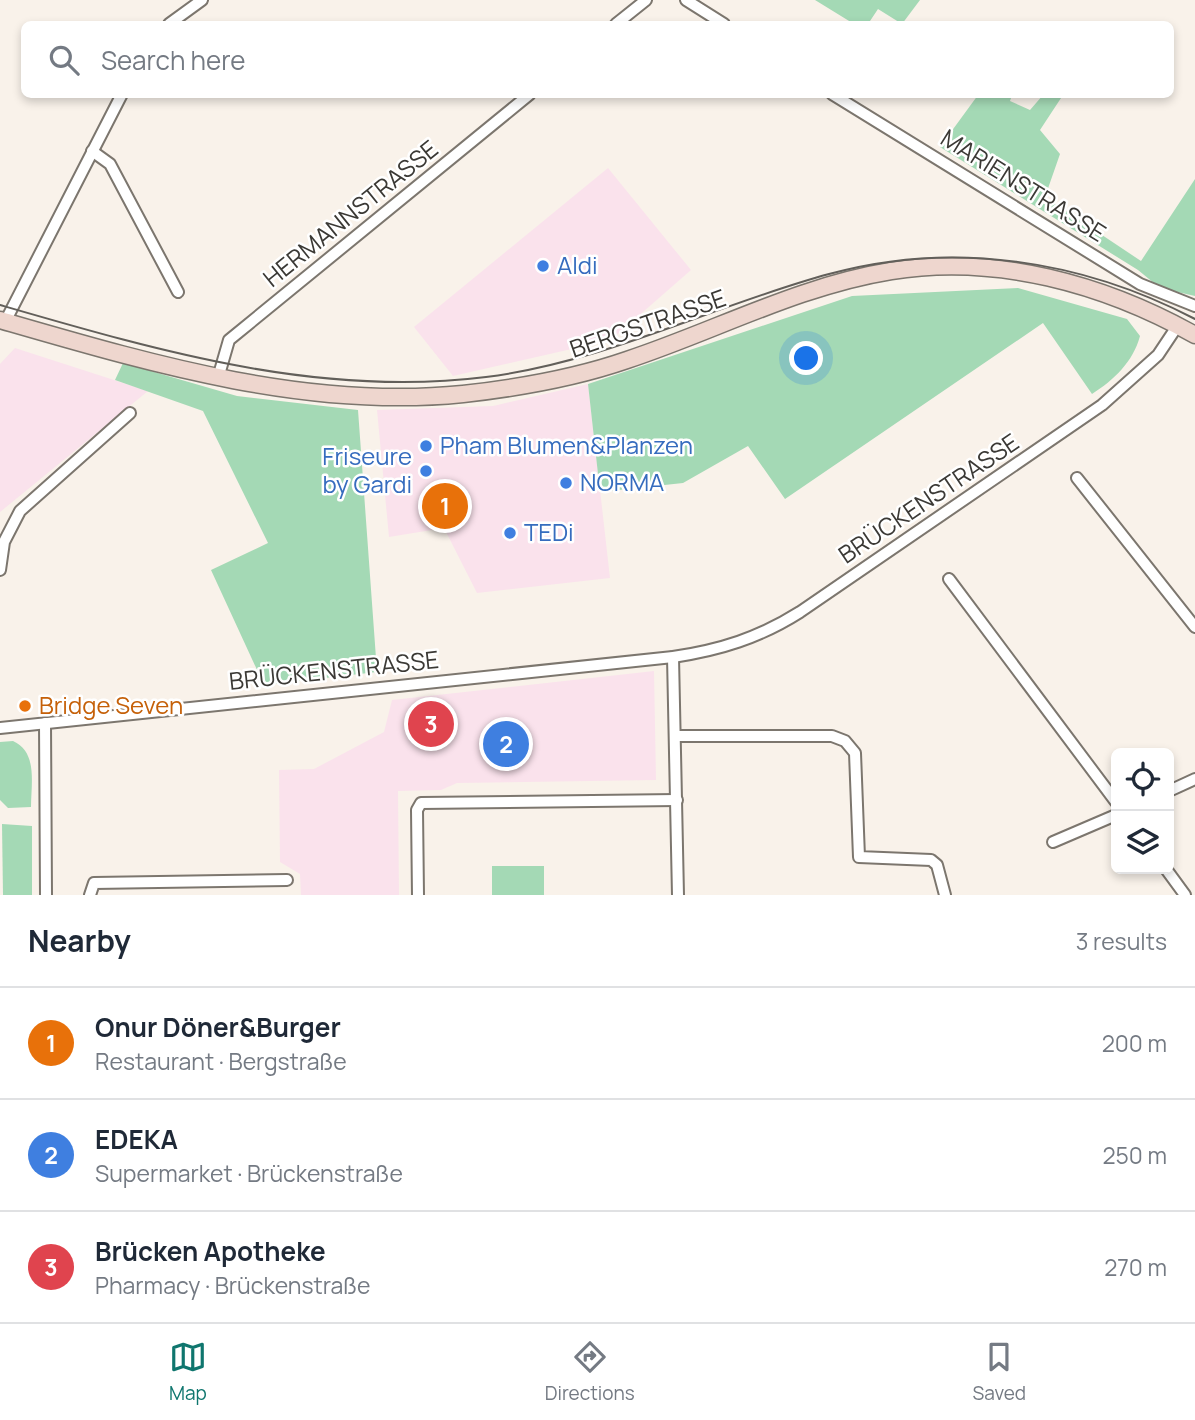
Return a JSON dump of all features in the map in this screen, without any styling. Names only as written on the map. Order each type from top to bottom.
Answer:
[{"type":"street","points":[[173,21],[202,0]]},
{"type":"street","points":[[620,21],[646,0]]},
{"type":"street","points":[[686,0],[719,21]]},
{"type":"street","points":[[2,324],[120,98]]},
{"type":"street","name":"HERMANNSTRASSE","points":[[218,378],[229,340],[525,98]]},
{"type":"street","name":"MARIENSTRASSE","points":[[838,98],[1140,284],[1195,306]]},
{"type":"street","points":[[92,151],[110,164],[178,292]]},
{"type":"street","name":"BERGSTRASSE","points":[[2,324],[218,378],[318,391],[377,395],[458,394],[558,379],[626,361],[774,303],[842,282],[893,271],[924,268],[989,270],[1059,279],[1122,299],[1178,325]]},
{"type":"street","points":[[1178,325],[1195,335]]},
{"type":"street","name":"BRÜCKENSTRASSE","points":[[0,728],[673,657],[732,646],[774,628],[800,612],[1102,405],[1158,355],[1178,325]]},
{"type":"street","points":[[0,570],[4,542],[20,511],[130,413]]},
{"type":"street","points":[[1077,478],[1195,627]]},
{"type":"street","points":[[950,579],[1111,795]]},
{"type":"street","points":[[673,657],[678,895]]},
{"type":"street","points":[[45,723],[46,895]]},
{"type":"street","points":[[676,736],[832,736],[845,741],[855,753],[859,857],[931,860],[937,865],[945,895]]},
{"type":"street","points":[[1174,789],[1195,779]]},
{"type":"street","points":[[418,895],[416,810],[421,803],[677,800]]},
{"type":"street","points":[[1053,842],[1111,818]]},
{"type":"street","points":[[1170,874],[1185,895]]},
{"type":"street","points":[[90,895],[94,883],[287,880]]},
{"type":"shaded area","points":[[608,168],[691,270],[611,340],[453,376],[414,327]]},
{"type":"shaded area","points":[[15,348],[148,391],[0,512],[0,364]]},
{"type":"shaded area","points":[[588,384],[610,578],[477,593],[444,528],[389,537],[377,410],[493,406]]},
{"type":"shaded area","points":[[654,671],[656,780],[457,783],[441,790],[398,791],[399,895],[301,895],[300,874],[280,862],[279,770],[314,769],[384,732],[392,700]]},
{"type":"green space","points":[[815,0],[920,0],[904,21],[897,21],[878,9],[870,21],[849,21]]},
{"type":"green space","points":[[976,98],[1011,98],[1010,101],[1030,110],[1040,98],[1061,98],[1040,130],[1060,154],[1045,197],[1141,261],[1195,179],[1195,296],[1160,288],[1138,270],[940,147]]},
{"type":"green space","points":[[1018,288],[1127,319],[1140,336],[1133,354],[1108,383],[1092,394],[1043,323],[785,499],[748,446],[683,483],[600,492],[588,384],[852,296]]},
{"type":"green space","points":[[123,363],[237,396],[358,410],[377,672],[264,685],[211,570],[268,543],[203,411],[115,380]]},
{"type":"green space","points":[[13,741],[21,746],[30,761],[31,807],[8,808],[0,800],[0,742]]},
{"type":"green space","points":[[2,824],[32,826],[32,895],[3,895]]},
{"type":"green space","points":[[492,866],[544,866],[544,895],[492,895]]},
{"type":"tram line","points":[[0,305],[120,339],[240,366],[301,376],[424,382],[530,370],[617,346],[829,274],[923,258],[970,258],[1062,270],[1108,282],[1195,319]]},
{"type":"place","name":"Aldi","points":[[543,266]]},
{"type":"place","name":"Pham Blumen&Planzen","points":[[426,446]]},
{"type":"place","name":"Friseure by Gardi","points":[[426,471]]},
{"type":"place","name":"NORMA","points":[[566,483]]},
{"type":"place","name":"Onur Döner&Burger","points":[[445,506]]},
{"type":"place","name":"TEDi","points":[[510,533]]},
{"type":"place","name":"Bridge Seven","points":[[25,706]]},
{"type":"place","name":"Brücken Apotheke","points":[[431,724]]},
{"type":"place","name":"EDEKA","points":[[506,744]]}]
